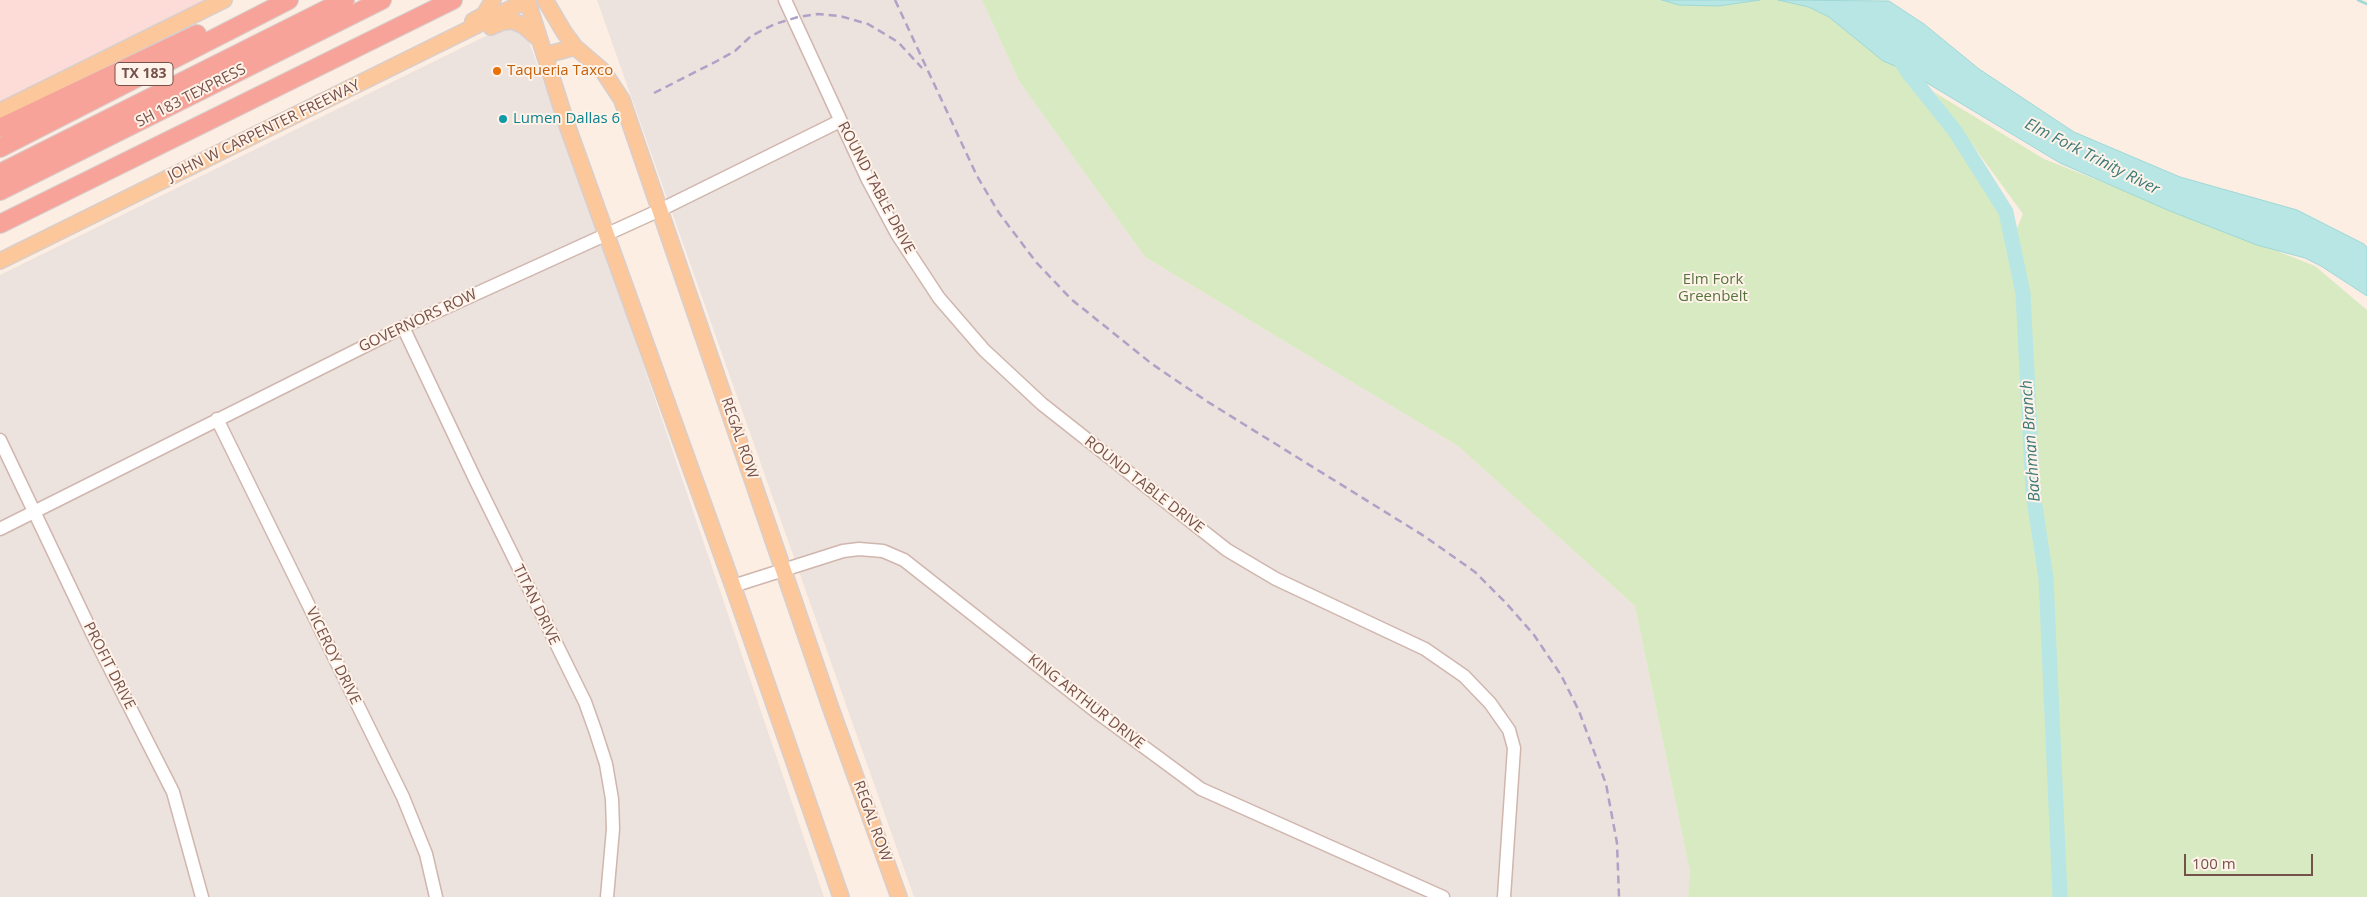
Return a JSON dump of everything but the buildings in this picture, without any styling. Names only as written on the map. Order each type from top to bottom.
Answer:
[{"type":"highway","points":[[0,128],[254,6],[288,0]]},
{"type":"highway","name":"TX 183","points":[[0,148],[288,0]]},
{"type":"highway","name":"SH 183 TEXPRESS","points":[[0,173],[345,0]]},
{"type":"highway","name":"SH 183 TEXPRESS","points":[[0,191],[382,0]]},
{"type":"highway","points":[[0,224],[164,145],[453,0]]},
{"type":"highway","points":[[0,236],[40,216],[164,145]]},
{"type":"main road","points":[[0,111],[224,0]]},
{"type":"main road","points":[[447,41],[455,31],[484,15],[493,0]]},
{"type":"main road","points":[[527,0],[567,125],[733,586],[841,897]]},
{"type":"main road","name":"JOHN W CARPENTER FREEWAY","points":[[0,262],[527,0]]},
{"type":"main road","name":"REGAL ROW","points":[[545,0],[575,47],[603,71],[622,100],[785,570],[830,706],[899,897]]},
{"type":"main road","points":[[447,41],[464,40],[502,22],[513,21],[524,26],[543,48]]},
{"type":"main road","points":[[543,48],[575,47]]},
{"type":"street","name":"ROUND TABLE DRIVE","points":[[785,0],[840,120],[890,221],[939,298],[971,337],[1027,391],[1228,550],[1276,579],[1426,649],[1454,668],[1480,692],[1506,725],[1513,741],[1504,897]]},
{"type":"street","name":"GOVERNORS ROW","points":[[0,529],[403,327],[660,210],[840,120]]},
{"type":"street","name":"TITAN DRIVE","points":[[403,327],[474,479],[584,702],[595,730],[606,764],[612,799],[613,829],[607,897]]},
{"type":"street","name":"VICEROY DRIVE","points":[[217,419],[404,797],[426,854],[436,897]]},
{"type":"street","name":"PROFIT DRIVE","points":[[0,440],[100,649],[174,792],[202,897]]},
{"type":"street","name":"KING ARTHUR DRIVE","points":[[733,586],[843,551],[862,548],[882,551],[904,560],[1101,715],[1201,789],[1443,897]]},
{"type":"shaded area","points":[[0,0],[209,0],[0,106]]},
{"type":"shaded area","points":[[597,0],[982,0],[1019,81],[1145,257],[1458,446],[1635,606],[1690,872],[1688,897],[914,897]]},
{"type":"shaded area","points":[[506,26],[526,34],[601,240],[824,897],[0,897],[0,275]]},
{"type":"green space","name":"Elm Fork Greenbelt","points":[[982,0],[1835,0],[1879,26],[1907,71],[1955,131],[2006,211],[2012,240],[2023,214],[1934,92],[2044,159],[2315,266],[2367,310],[2367,897],[1688,897],[1690,872],[1635,606],[1458,446],[1145,257],[1019,81]]},
{"type":"water","points":[[1662,0],[1760,0],[1719,6],[1679,5]]},
{"type":"water","name":"Elm Fork Trinity River","points":[[1778,0],[1889,1],[1924,24],[1979,69],[2074,132],[2180,177],[2297,210],[2364,244],[2367,247],[2367,296],[2321,266],[2305,258],[2257,245],[2170,211],[2060,163],[1907,71],[1883,61],[1829,17],[1809,7]]},
{"type":"waterway","points":[[2358,0],[2367,4]]},
{"type":"waterway","name":"Bachman Branch","points":[[1897,54],[1907,71],[1955,131],[2006,212],[2023,293],[2033,493],[2046,578],[2060,897]]},
{"type":"railway","points":[[895,0],[977,176],[999,213],[1036,262],[1071,299],[1152,364],[1208,402],[1424,536],[1475,572],[1534,635],[1561,675],[1579,711],[1606,784],[1617,843],[1619,897]]},
{"type":"railway","points":[[654,93],[735,51],[751,36],[775,24],[798,17],[818,14],[840,16],[868,24],[898,42],[922,68]]},
{"type":"place","name":"Taqueria Taxco","points":[[497,71]]},
{"type":"place","name":"Lumen Dallas 6","points":[[503,119]]}]
